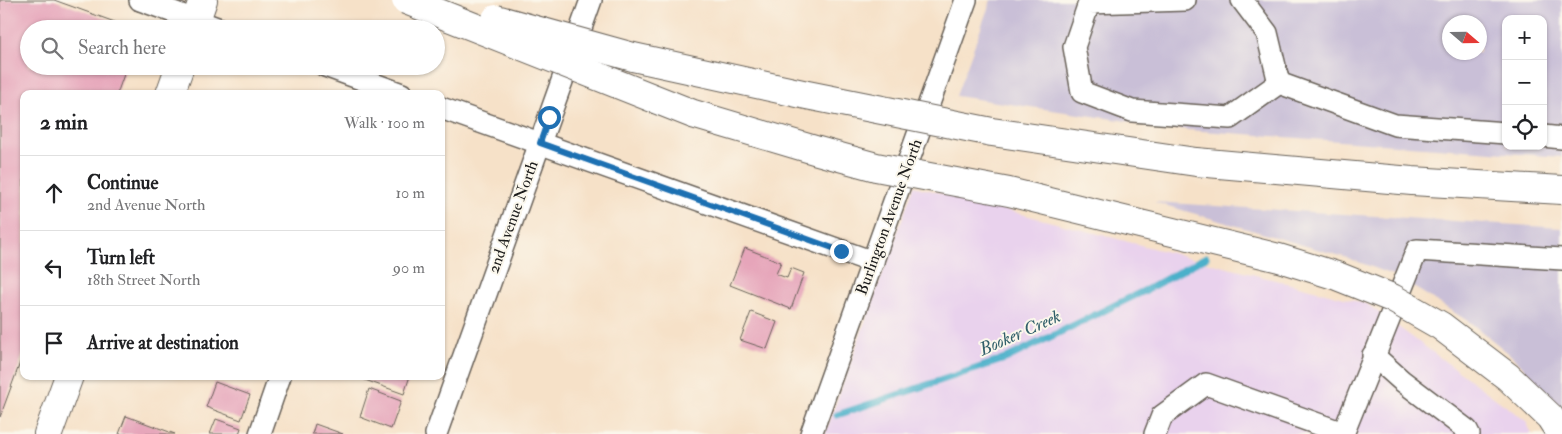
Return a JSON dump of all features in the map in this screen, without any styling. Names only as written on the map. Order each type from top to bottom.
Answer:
[{"type":"main road","points":[[406,0],[693,114],[876,167],[1009,192],[1279,258],[1337,276],[1392,298],[1441,326],[1508,377],[1550,417],[1561,434]]},
{"type":"main road","points":[[427,0],[634,57],[807,95],[992,132],[1196,162],[1412,181],[1562,190]]},
{"type":"main road","points":[[171,90],[177,75]]},
{"type":"main road","points":[[48,434],[68,380]]},
{"type":"street","points":[[140,0],[203,19]]},
{"type":"street","name":"2nd Avenue North","points":[[436,434],[591,0]]},
{"type":"street","name":"Burlington Avenue North","points":[[811,434],[966,0]]},
{"type":"street","points":[[1184,0],[1089,3],[1074,46],[1082,92],[1132,110],[1230,118],[1279,83]]},
{"type":"street","points":[[1242,0],[1267,33],[1279,83]]},
{"type":"street","points":[[345,75],[376,89]]},
{"type":"street","points":[[1279,83],[1395,125],[1502,133]]},
{"type":"street","points":[[445,109],[872,262]]},
{"type":"street","points":[[1547,136],[1562,138]]},
{"type":"street","points":[[1155,434],[1162,416],[1206,384],[1343,434],[1373,355],[1417,250],[1562,259]]},
{"type":"street","points":[[1373,355],[1401,380],[1467,430],[1469,434]]},
{"type":"street","points":[[260,434],[279,380]]},
{"type":"shaded area","points":[[991,0],[1562,0],[1562,157],[1188,130],[956,96]]},
{"type":"shaded area","points":[[914,186],[1367,304],[1526,421],[1532,434],[825,434]]},
{"type":"shaded area","points":[[1154,202],[1562,228],[1562,408],[1512,356],[1471,323],[1396,276],[1348,258]]},
{"type":"building","points":[[0,0],[54,0],[109,20],[20,20],[20,75],[124,75],[118,90],[20,90],[20,363],[0,417]]},
{"type":"building","points":[[745,248],[781,262],[776,274],[787,278],[791,268],[804,273],[791,309],[730,285]]},
{"type":"building","points":[[751,312],[777,322],[767,349],[740,340]]},
{"type":"building","points":[[365,380],[409,380],[404,394]]},
{"type":"building","points":[[215,382],[250,395],[241,420],[206,407]]},
{"type":"building","points":[[369,389],[401,401],[391,429],[360,417]]},
{"type":"building","points":[[126,416],[175,434],[119,434]]},
{"type":"building","points":[[216,419],[241,428],[239,434],[210,434]]},
{"type":"building","points":[[315,424],[343,434],[312,434]]},
{"type":"waterway","name":"Booker Creek","points":[[837,415],[1005,359],[1146,290],[1206,257]]},
{"type":"route","points":[[549,117],[540,143],[841,251]]}]
